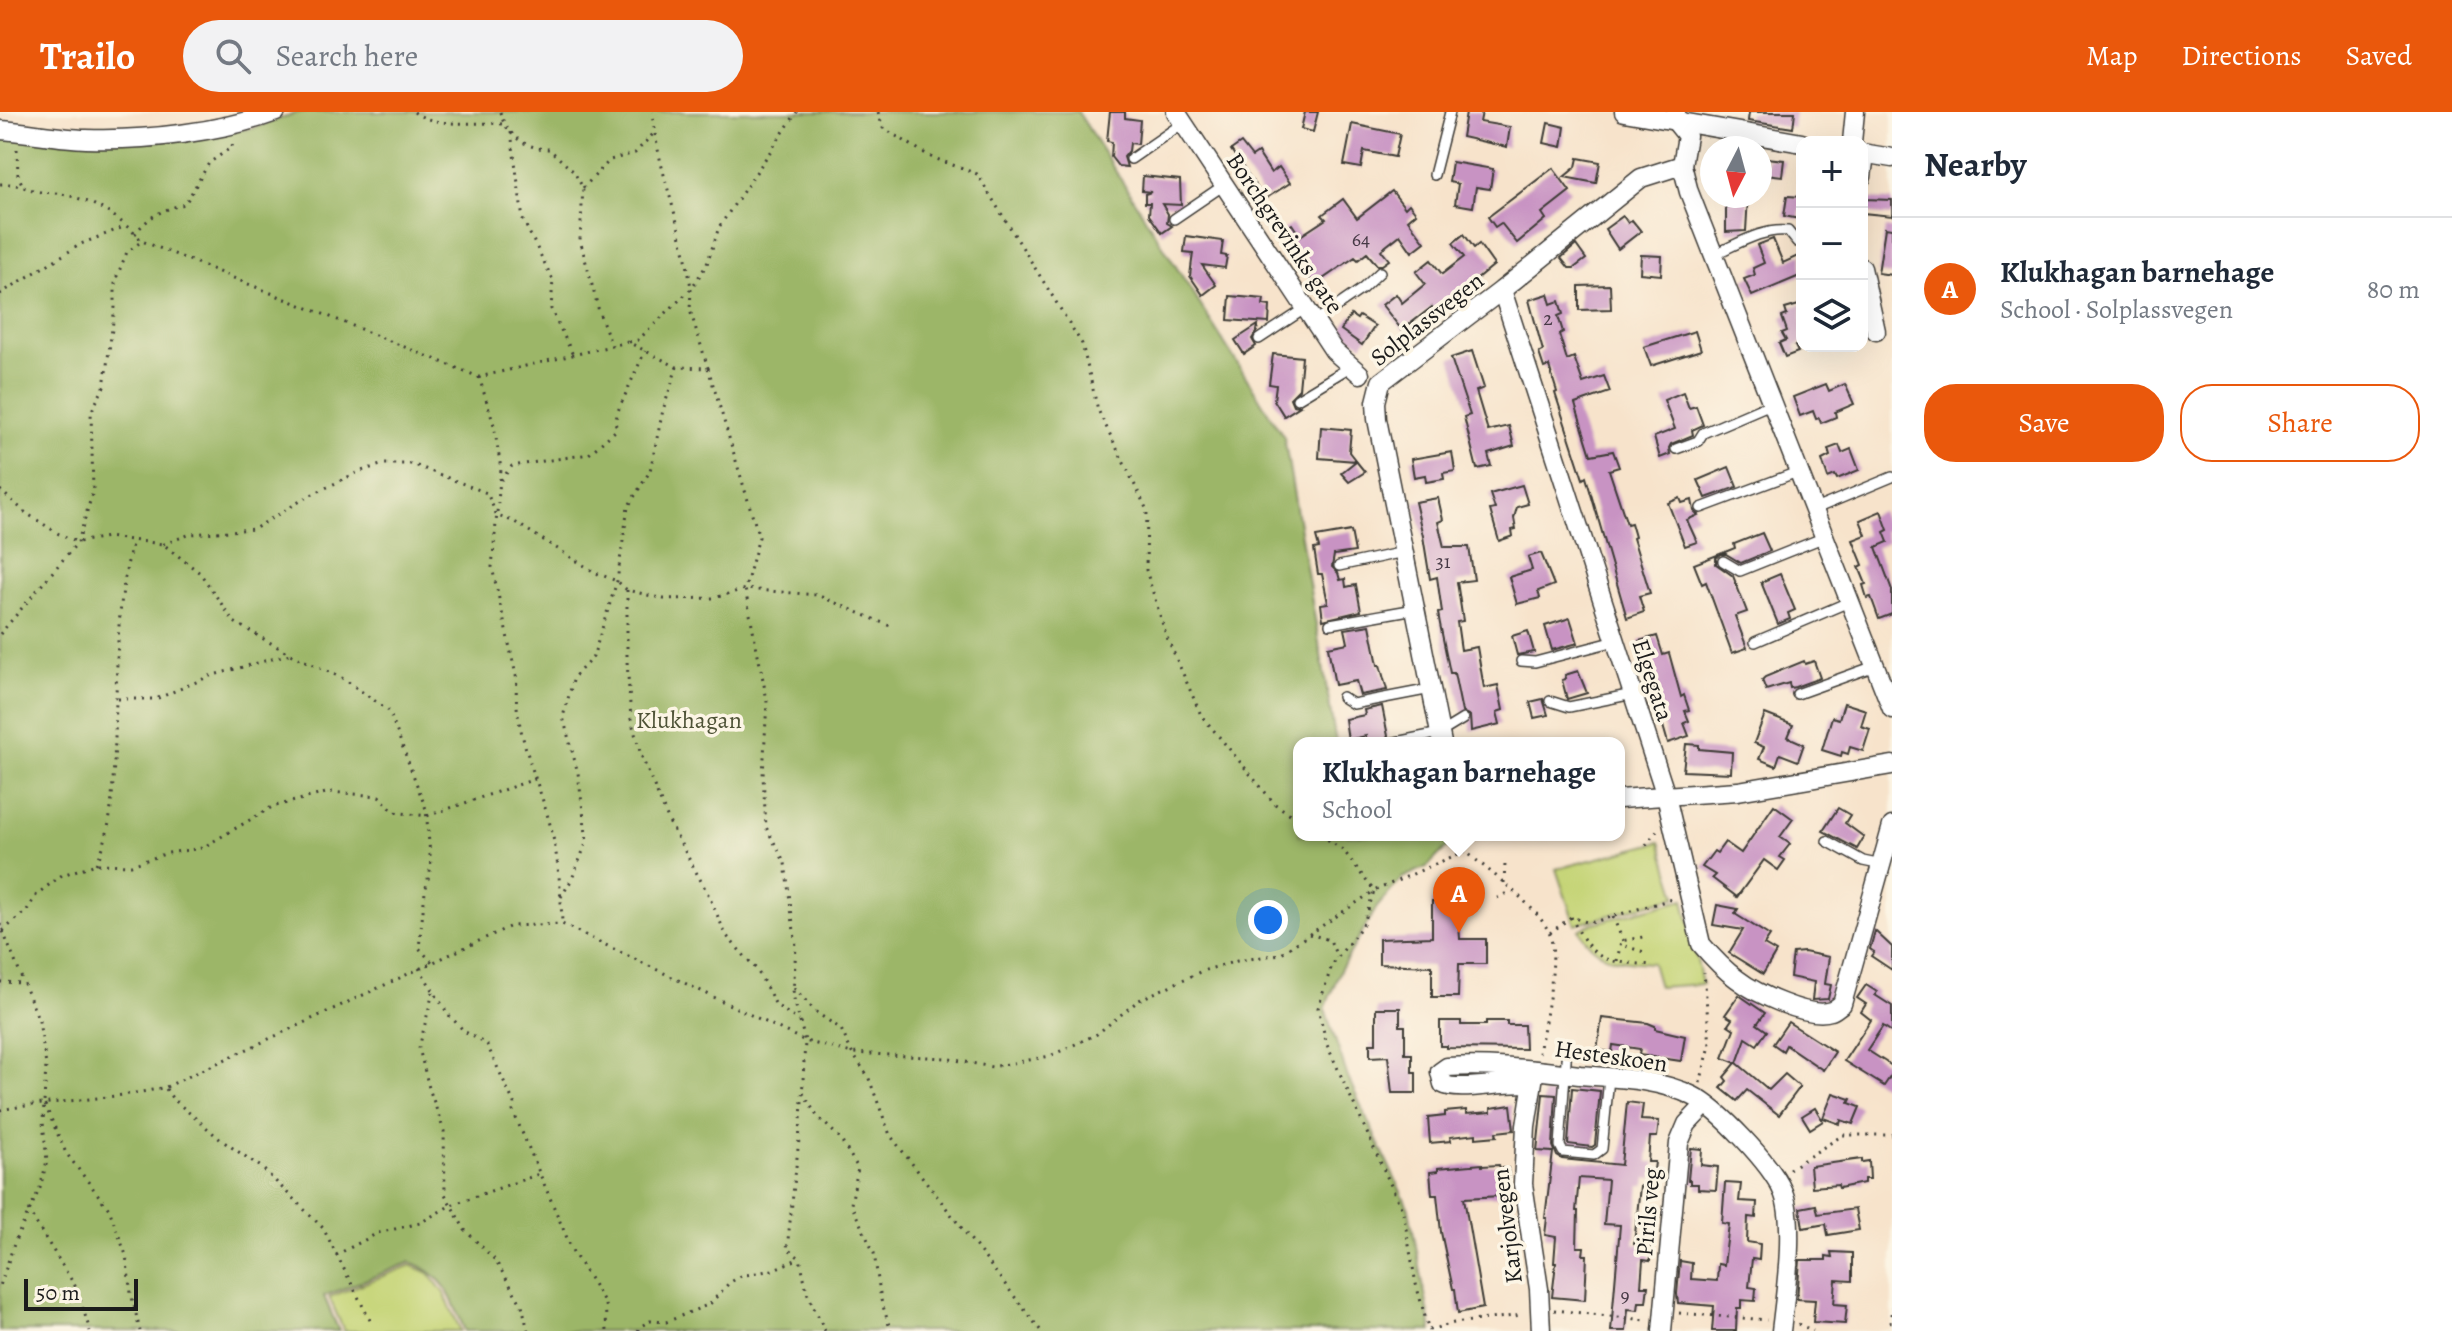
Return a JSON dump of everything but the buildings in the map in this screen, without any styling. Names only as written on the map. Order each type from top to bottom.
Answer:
[{"type":"street","points":[[8,130],[86,139],[141,137],[252,121],[276,112]]},
{"type":"street","points":[[1624,112],[1676,116],[1796,142]]},
{"type":"street","points":[[1855,112],[1858,136]]},
{"type":"street","points":[[1676,116],[1687,136],[1682,165],[1689,192],[1892,709]]},
{"type":"street","name":"Borchgrevinks gate","points":[[1179,118],[1334,351],[1355,371]]},
{"type":"street","points":[[1868,152],[1892,158]]},
{"type":"street","name":"Solplassvegen","points":[[1441,737],[1377,419],[1376,402],[1381,382],[1641,178],[1682,165]]},
{"type":"street","points":[[1865,280],[1876,331]]},
{"type":"street","name":"Elgegata","points":[[1502,290],[1666,796],[1701,944]]},
{"type":"street","points":[[1625,799],[1738,791],[1892,765]]},
{"type":"street","points":[[1701,944],[1716,962],[1739,981],[1783,1004],[1831,1012],[1842,1004],[1892,826]]},
{"type":"street","name":"Hesteskoen","points":[[1534,1076],[1564,1073],[1653,1083],[1700,1101],[1730,1125],[1775,1177],[1788,1208],[1782,1326]]},
{"type":"street","name":"Karjolvegen","points":[[1534,1076],[1523,1157],[1523,1184],[1541,1311],[1541,1331]]},
{"type":"street","name":"Pirils veg","points":[[1663,1324],[1679,1143],[1700,1101]]},
{"type":"lane","points":[[1434,175],[1450,112]]},
{"type":"lane","points":[[1131,159],[1179,118]]},
{"type":"lane","points":[[1174,219],[1224,185]]},
{"type":"lane","points":[[1715,254],[1777,230],[1788,231],[1796,241]]},
{"type":"lane","points":[[1259,339],[1362,289],[1380,272]]},
{"type":"lane","points":[[1297,399],[1355,371]]},
{"type":"lane","points":[[1676,449],[1698,441],[1703,433],[1773,403]]},
{"type":"lane","points":[[1701,508],[1800,471]]},
{"type":"lane","points":[[1815,509],[1892,477]]},
{"type":"lane","points":[[1723,561],[1740,571],[1825,537]]},
{"type":"lane","points":[[1339,566],[1404,552]]},
{"type":"lane","points":[[1755,642],[1851,601]]},
{"type":"lane","points":[[1330,624],[1415,609]]},
{"type":"lane","points":[[1521,661],[1535,662],[1616,641]]},
{"type":"lane","points":[[1797,694],[1875,666]]},
{"type":"lane","points":[[1342,697],[1353,704],[1431,689]]},
{"type":"lane","points":[[1550,701],[1569,707],[1633,694]]},
{"type":"lane","points":[[1442,737],[1463,719]]},
{"type":"lane","points":[[1827,841],[1863,861],[1882,865]]},
{"type":"lane","points":[[1567,1046],[1560,1146],[1567,1152],[1594,1155],[1602,1149],[1609,1078]]},
{"type":"path","points":[[414,112],[427,119],[444,122],[503,124]]},
{"type":"path","points":[[500,112],[503,124],[518,140],[535,149],[549,149],[574,172],[583,188],[580,240],[600,315],[612,346]]},
{"type":"path","points":[[652,112],[654,133],[687,254],[690,310],[759,537],[745,589],[767,700],[763,776],[766,827],[785,863],[796,946],[794,988],[805,1041],[787,1249],[800,1258],[807,1292],[825,1331]]},
{"type":"path","points":[[0,184],[22,184],[36,191],[86,201],[126,226],[142,241],[479,377],[638,340],[691,289],[707,264],[719,227],[797,112]]},
{"type":"path","points":[[878,112],[883,128],[931,157],[977,174],[1082,344],[1098,410],[1147,510],[1146,570],[1166,635],[1201,715],[1275,804],[1293,816]]},
{"type":"path","points":[[135,234],[145,221],[166,209],[185,204],[209,163],[232,147],[230,125]]},
{"type":"path","points":[[8,130],[22,184]]},
{"type":"path","points":[[511,132],[523,220],[553,280],[551,309],[573,355]]},
{"type":"path","points":[[583,188],[610,160],[635,153],[654,133]]},
{"type":"path","points":[[0,294],[81,244],[126,226]]},
{"type":"path","points":[[0,634],[78,542],[93,491],[91,412],[104,387],[115,307],[115,281],[127,252],[142,241]]},
{"type":"path","points":[[628,342],[677,367],[708,368]]},
{"type":"path","points":[[500,481],[512,466],[589,454],[615,431],[617,413],[645,351]]},
{"type":"path","points":[[561,897],[587,841],[578,773],[563,717],[574,677],[593,657],[617,581],[628,507],[650,471],[663,410],[677,367]]},
{"type":"path","points":[[479,377],[494,425],[501,469],[492,567],[517,680],[515,694],[535,779],[553,836],[562,924]]},
{"type":"path","points":[[0,490],[26,513],[78,542],[108,537],[163,544],[191,534],[254,529],[307,497],[358,472],[384,464],[412,464],[487,493],[497,516],[513,521],[596,573],[617,581],[627,590],[664,599],[714,598],[745,589],[817,595],[890,626]]},
{"type":"path","points":[[96,864],[103,851],[110,819],[122,583],[133,541]]},
{"type":"path","points":[[163,544],[200,573],[234,622],[290,654],[344,679],[389,711],[427,816],[431,866],[419,948],[432,962]]},
{"type":"path","points":[[627,590],[631,719],[641,755],[669,822],[726,935],[757,970],[776,1005],[800,1022]]},
{"type":"path","points":[[117,699],[156,699],[210,676],[290,654]]},
{"type":"path","points":[[3,931],[27,910],[37,894],[62,875],[96,864],[131,865],[168,853],[202,848],[272,807],[330,792],[379,796],[394,812],[427,816],[535,779]]},
{"type":"path","points":[[1330,841],[1344,851],[1374,891]]},
{"type":"path","points":[[1465,841],[1465,851]]},
{"type":"path","points":[[0,1110],[44,1102],[130,1095],[166,1087],[511,926],[562,924],[805,1041],[852,1053],[945,1058],[992,1067],[1050,1056],[1097,1034],[1139,1000],[1189,977],[1237,961],[1280,954],[1374,891],[1465,851]]},
{"type":"path","points":[[1465,851],[1536,913],[1550,933],[1550,980],[1534,1076]]},
{"type":"path","points":[[1504,883],[1505,864]]},
{"type":"path","points":[[1374,891],[1364,923],[1332,965],[1318,1008],[1327,1045],[1403,1212],[1416,1284],[1429,1331],[1454,1323],[1549,1310],[1655,1320],[1663,1324],[1670,1312],[1782,1326]]},
{"type":"path","points":[[1497,898],[1511,891]]},
{"type":"path","points":[[1571,917],[1590,923],[1691,893]]},
{"type":"path","points":[[1550,933],[1571,917]]},
{"type":"path","points":[[1571,917],[1586,945],[1602,958],[1653,965]]},
{"type":"path","points":[[1613,917],[1625,946],[1644,952]]},
{"type":"path","points":[[0,924],[39,1021],[46,1065],[43,1122],[47,1161],[40,1188],[28,1210],[0,1286]]},
{"type":"path","points":[[1309,934],[1330,940],[1337,958]]},
{"type":"path","points":[[1621,941],[1643,937]]},
{"type":"path","points":[[1617,961],[1621,941]]},
{"type":"path","points":[[1700,1101],[1710,1046],[1701,944]]},
{"type":"path","points":[[419,968],[433,992],[464,1031],[487,1045],[514,1103],[513,1111],[573,1252],[605,1303],[607,1331]]},
{"type":"path","points":[[0,982],[23,983]]},
{"type":"path","points":[[794,988],[817,1013],[841,1029],[852,1053],[868,1076],[890,1135],[1041,1331]]},
{"type":"path","points":[[433,992],[419,1048],[444,1131],[445,1194],[465,1230],[495,1260],[522,1305],[528,1331]]},
{"type":"path","points":[[166,1087],[172,1098],[221,1140],[261,1167],[323,1228],[371,1322]]},
{"type":"path","points":[[802,1092],[817,1116],[839,1137],[858,1168],[851,1204],[874,1253],[881,1300],[891,1331]]},
{"type":"path","points":[[44,1102],[66,1153],[109,1209],[126,1255],[140,1331]]},
{"type":"path","points":[[1775,1177],[1843,1135],[1892,1135]]},
{"type":"path","points":[[336,1255],[378,1233],[420,1223],[451,1205],[539,1174]]},
{"type":"path","points":[[28,1210],[77,1289],[90,1331]]},
{"type":"path","points":[[638,1331],[650,1321],[666,1322],[710,1304],[729,1283],[741,1276],[772,1270],[800,1258]]},
{"type":"path","points":[[1889,1331],[1892,1307]]},
{"type":"green space","name":"Klukhagan","points":[[300,112],[1078,112],[1284,437],[1335,737],[1293,737],[1293,841],[1448,841],[1449,845],[1427,867],[1402,878],[1377,907],[1340,970],[1325,1009],[1348,1078],[1409,1209],[1432,1331],[465,1331],[440,1281],[411,1262],[324,1296],[339,1331],[0,1331],[0,138],[251,129]]},
{"type":"green space","points":[[1660,842],[1677,896],[1575,925],[1556,869]]},
{"type":"green space","points":[[1684,899],[1702,984],[1659,987],[1652,963],[1619,960],[1601,954],[1579,930],[1591,924]]},
{"type":"green space","points":[[411,1265],[429,1273],[444,1293],[461,1331],[344,1331],[329,1297]]},
{"type":"place","name":"Klukhagan barnehage","points":[[1459,933]]}]
